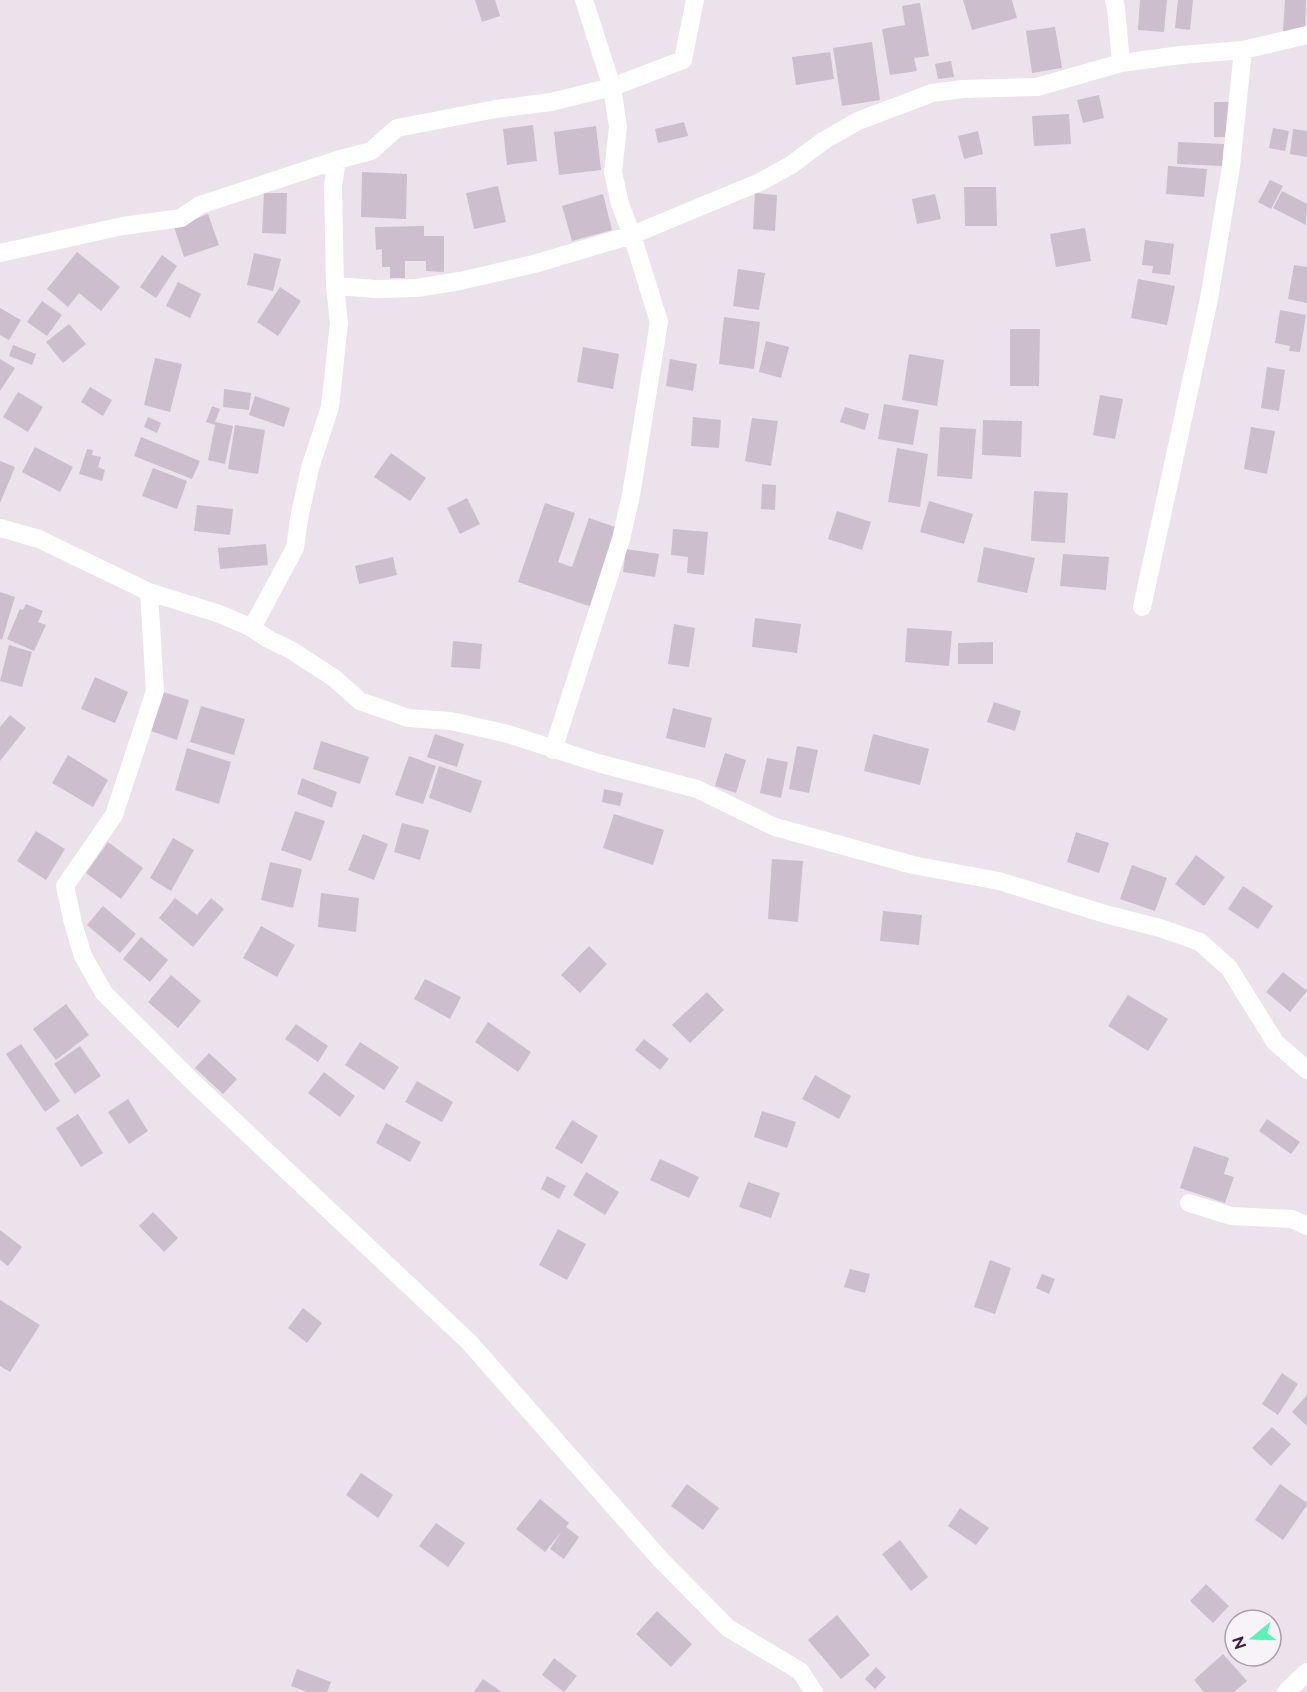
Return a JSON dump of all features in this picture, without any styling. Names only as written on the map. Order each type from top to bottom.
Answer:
[{"type":"street","points":[[553,750],[621,539],[631,495],[659,322],[620,204],[613,172],[618,127],[612,87],[584,0]]},
{"type":"street","points":[[0,253],[123,226],[181,218],[200,205],[371,151],[397,129],[496,109],[551,102],[612,87],[683,60],[695,0]]},
{"type":"street","points":[[1114,0],[1121,63]]},
{"type":"street","points":[[335,286],[376,289],[417,288],[460,281],[534,264],[632,236],[760,182],[791,165],[823,141],[858,121],[932,93],[963,89],[1037,87],[1121,63],[1243,50],[1307,36]]},
{"type":"street","points":[[1142,607],[1209,298],[1231,167],[1243,50]]},
{"type":"street","points":[[252,628],[296,548],[299,519],[310,468],[330,406],[339,323],[335,286],[333,185],[337,160]]},
{"type":"street","points":[[0,528],[39,539],[148,592],[220,614],[252,628],[333,678],[360,701],[408,718],[451,722],[508,734],[553,750],[697,789],[775,827],[913,865],[999,881],[1200,942],[1229,968],[1275,1042],[1307,1070]]},
{"type":"street","points":[[148,592],[155,690],[114,815],[65,886],[83,956],[104,993],[195,1084],[469,1342],[661,1560],[728,1628],[800,1671],[814,1692]]},
{"type":"street","points":[[1189,1203],[1231,1216],[1292,1219],[1307,1226]]},
{"type":"street","points":[[1286,1692],[1307,1672]]},
{"type":"building","points":[[475,0],[495,0],[500,16],[482,22]]},
{"type":"building","points":[[963,0],[1012,0],[1017,18],[972,30]]},
{"type":"building","points":[[1140,0],[1167,0],[1164,32],[1138,30]]},
{"type":"building","points":[[1178,0],[1193,0],[1190,30],[1175,28]]},
{"type":"building","points":[[1285,0],[1306,0],[1305,32],[1283,31]]},
{"type":"building","points":[[920,3],[929,56],[914,58],[917,71],[890,75],[882,29],[905,25],[902,6]]},
{"type":"building","points":[[1055,27],[1062,68],[1032,73],[1026,31]]},
{"type":"building","points":[[872,42],[880,100],[842,106],[833,48]]},
{"type":"building","points":[[830,52],[834,79],[796,85],[792,57]]},
{"type":"building","points":[[951,61],[954,77],[938,79],[935,64]]},
{"type":"building","points":[[1099,95],[1104,118],[1083,123],[1077,100]]},
{"type":"building","points":[[1214,102],[1231,102],[1231,137],[1214,137]]},
{"type":"building","points":[[1069,114],[1071,144],[1034,146],[1032,116]]},
{"type":"building","points":[[684,122],[688,136],[658,143],[655,129]]},
{"type":"building","points":[[533,125],[537,161],[507,165],[503,129]]},
{"type":"building","points":[[596,126],[601,170],[559,175],[554,132]]},
{"type":"building","points":[[1273,128],[1289,131],[1285,151],[1269,148]]},
{"type":"building","points":[[1293,129],[1307,131],[1307,157],[1290,154]]},
{"type":"building","points":[[978,131],[983,154],[964,159],[958,136]]},
{"type":"building","points":[[1178,142],[1224,144],[1222,166],[1177,164]]},
{"type":"building","points":[[1168,166],[1207,169],[1204,197],[1166,194]]},
{"type":"building","points":[[362,172],[407,174],[406,219],[361,217]]},
{"type":"building","points":[[1270,180],[1283,186],[1271,209],[1258,202]]},
{"type":"building","points":[[498,186],[506,222],[474,229],[466,193]]},
{"type":"building","points":[[964,187],[996,187],[997,226],[965,226]]},
{"type":"building","points":[[1282,191],[1307,204],[1306,225],[1273,208]]},
{"type":"building","points":[[264,193],[287,193],[286,234],[262,233]]},
{"type":"building","points":[[755,193],[777,195],[775,231],[753,229]]},
{"type":"building","points":[[603,194],[612,230],[572,241],[562,206]]},
{"type":"building","points":[[935,194],[941,219],[917,224],[912,199]]},
{"type":"building","points":[[208,214],[219,245],[184,257],[174,227]]},
{"type":"building","points":[[424,226],[424,236],[444,236],[444,272],[426,271],[426,261],[405,261],[405,278],[390,278],[390,267],[382,267],[382,249],[376,250],[375,227]]},
{"type":"building","points":[[1085,228],[1091,261],[1056,267],[1050,234]]},
{"type":"building","points":[[1145,240],[1174,244],[1170,275],[1152,273],[1153,266],[1142,265]]},
{"type":"building","points":[[77,252],[120,287],[101,311],[79,293],[68,307],[47,289]]},
{"type":"building","points":[[254,253],[281,259],[273,291],[247,285]]},
{"type":"building","points":[[162,255],[177,266],[156,298],[140,287]]},
{"type":"building","points":[[1294,265],[1307,267],[1307,303],[1288,299]]},
{"type":"building","points":[[738,269],[765,273],[759,310],[733,306]]},
{"type":"building","points":[[1138,279],[1175,286],[1167,325],[1131,318]]},
{"type":"building","points":[[178,282],[201,294],[190,318],[166,306]]},
{"type":"building","points":[[280,287],[301,301],[278,336],[257,322]]},
{"type":"building","points":[[42,301],[62,315],[47,336],[27,322]]},
{"type":"building","points":[[0,308],[21,320],[9,340],[0,335]]},
{"type":"building","points":[[1280,310],[1306,315],[1300,352],[1289,351],[1290,346],[1275,343]]},
{"type":"building","points":[[724,317],[760,322],[754,369],[719,364]]},
{"type":"building","points":[[69,324],[86,344],[63,363],[46,342]]},
{"type":"building","points":[[1010,329],[1040,329],[1039,386],[1010,386]]},
{"type":"building","points":[[766,341],[789,347],[781,378],[759,372]]},
{"type":"building","points":[[13,345],[36,354],[32,365],[9,356]]},
{"type":"building","points":[[583,347],[619,354],[613,389],[577,382]]},
{"type":"building","points":[[909,354],[944,360],[937,406],[902,400]]},
{"type":"building","points":[[155,358],[182,364],[170,412],[144,405]]},
{"type":"building","points":[[0,359],[15,368],[0,391]]},
{"type":"building","points":[[670,359],[697,364],[693,391],[666,386]]},
{"type":"building","points":[[1267,367],[1285,370],[1279,411],[1261,408]]},
{"type":"building","points":[[90,387],[112,400],[103,416],[81,402]]},
{"type":"building","points":[[224,389],[251,393],[249,410],[223,407]]},
{"type":"building","points":[[18,392],[43,407],[28,432],[3,417]]},
{"type":"building","points":[[1100,395],[1123,399],[1115,439],[1093,435]]},
{"type":"building","points":[[255,396],[290,408],[284,427],[249,415]]},
{"type":"building","points":[[884,404],[919,410],[913,445],[878,439]]},
{"type":"building","points":[[212,406],[220,409],[215,422],[233,426],[225,464],[208,460],[215,425],[206,422]]},
{"type":"building","points":[[845,407],[869,414],[865,430],[840,422]]},
{"type":"building","points":[[148,417],[161,423],[157,433],[144,427]]},
{"type":"building","points":[[693,417],[721,420],[719,448],[691,446]]},
{"type":"building","points":[[752,418],[778,421],[771,466],[745,461]]},
{"type":"building","points":[[983,420],[1022,421],[1021,457],[982,455]]},
{"type":"building","points":[[235,425],[265,430],[258,474],[228,469]]},
{"type":"building","points":[[940,427],[976,429],[972,479],[937,476]]},
{"type":"building","points":[[1251,427],[1275,431],[1267,474],[1244,469]]},
{"type":"building","points":[[141,437],[200,461],[192,479],[134,456]]},
{"type":"building","points":[[35,447],[73,467],[60,492],[22,472]]},
{"type":"building","points":[[897,448],[928,454],[920,507],[888,502]]},
{"type":"building","points":[[87,449],[93,450],[92,455],[101,457],[98,467],[105,470],[102,481],[79,474]]},
{"type":"building","points":[[391,453],[426,478],[410,501],[374,477]]},
{"type":"building","points":[[0,461],[15,467],[0,503]]},
{"type":"building","points":[[153,468],[187,481],[177,509],[142,496]]},
{"type":"building","points":[[762,484],[776,485],[775,510],[761,509]]},
{"type":"building","points":[[1034,491],[1068,493],[1065,543],[1031,541]]},
{"type":"building","points":[[467,498],[480,524],[460,534],[447,508]]},
{"type":"building","points":[[929,501],[973,514],[964,544],[920,532]]},
{"type":"building","points":[[545,503],[575,513],[558,562],[572,567],[589,518],[618,528],[592,607],[518,582]]},
{"type":"building","points":[[197,505],[233,509],[230,535],[194,531]]},
{"type":"building","points":[[837,511],[871,522],[862,550],[828,539]]},
{"type":"building","points":[[673,529],[708,532],[704,575],[687,573],[688,557],[671,555]]},
{"type":"building","points":[[266,544],[268,565],[220,569],[218,548]]},
{"type":"building","points":[[984,547],[1035,558],[1027,593],[977,582]]},
{"type":"building","points":[[626,549],[659,554],[655,577],[623,572]]},
{"type":"building","points":[[1063,554],[1109,557],[1106,590],[1060,586]]},
{"type":"building","points":[[393,557],[397,575],[359,584],[355,566]]},
{"type":"building","points":[[0,592],[15,597],[2,640],[0,639]]},
{"type":"building","points":[[26,604],[43,611],[38,622],[46,625],[34,651],[7,639],[20,609],[23,610]]},
{"type":"building","points":[[755,618],[801,624],[797,653],[752,647]]},
{"type":"building","points":[[674,624],[695,628],[689,667],[668,664]]},
{"type":"building","points":[[907,628],[952,631],[949,666],[905,662]]},
{"type":"building","points":[[453,641],[482,644],[480,669],[451,667]]},
{"type":"building","points":[[993,642],[993,664],[958,664],[958,643]]},
{"type":"building","points":[[9,645],[32,652],[22,687],[0,681]]},
{"type":"building","points":[[95,677],[128,692],[115,723],[81,709]]},
{"type":"building","points":[[163,692],[189,700],[177,740],[151,731]]},
{"type":"building","points":[[994,702],[1021,711],[1015,731],[987,722]]},
{"type":"building","points":[[201,706],[245,719],[234,755],[190,742]]},
{"type":"building","points":[[673,708],[712,718],[705,748],[666,738]]},
{"type":"building","points":[[10,715],[26,728],[0,761],[0,727]]},
{"type":"building","points":[[435,734],[464,744],[457,767],[427,757]]},
{"type":"building","points":[[873,734],[929,749],[920,785],[864,771]]},
{"type":"building","points":[[321,741],[369,757],[360,784],[313,769]]},
{"type":"building","points":[[797,746],[818,750],[809,793],[789,789]]},
{"type":"building","points":[[187,748],[231,762],[219,804],[175,790]]},
{"type":"building","points":[[725,753],[746,760],[736,793],[715,786]]},
{"type":"building","points":[[68,755],[108,780],[93,807],[52,783]]},
{"type":"building","points":[[409,756],[436,766],[423,804],[395,795]]},
{"type":"building","points":[[767,758],[788,762],[781,798],[760,793]]},
{"type":"building","points":[[439,766],[482,781],[471,813],[429,798]]},
{"type":"building","points":[[302,778],[337,792],[332,808],[297,794]]},
{"type":"building","points":[[604,789],[623,793],[620,806],[602,802]]},
{"type":"building","points":[[295,811],[325,821],[311,861],[281,850]]},
{"type":"building","points":[[614,814],[664,830],[653,865],[603,848]]},
{"type":"building","points":[[402,823],[429,830],[420,860],[394,852]]},
{"type":"building","points":[[36,831],[65,849],[46,880],[17,861]]},
{"type":"building","points":[[1076,832],[1109,843],[1099,873],[1067,862]]},
{"type":"building","points":[[363,834],[388,844],[374,880],[348,870]]},
{"type":"building","points":[[173,838],[194,850],[171,891],[150,878]]},
{"type":"building","points":[[108,842],[143,868],[121,899],[86,873]]},
{"type":"building","points":[[1196,855],[1225,877],[1204,906],[1175,884]]},
{"type":"building","points":[[772,859],[803,861],[798,922],[768,919]]},
{"type":"building","points":[[270,862],[302,869],[293,908],[261,900]]},
{"type":"building","points":[[1132,865],[1167,878],[1155,911],[1120,899]]},
{"type":"building","points":[[1243,886],[1273,906],[1258,929],[1228,909]]},
{"type":"building","points":[[321,893],[359,898],[356,932],[318,927]]},
{"type":"building","points":[[175,898],[197,915],[211,898],[224,909],[193,947],[159,918]]},
{"type":"building","points":[[103,906],[136,934],[120,953],[87,925]]},
{"type":"building","points":[[883,911],[922,915],[919,945],[880,941]]},
{"type":"building","points":[[261,926],[295,945],[277,977],[243,958]]},
{"type":"building","points":[[141,937],[168,960],[150,982],[123,959]]},
{"type":"building","points":[[589,946],[607,964],[580,993],[561,975]]},
{"type":"building","points":[[1283,972],[1307,991],[1290,1012],[1266,992]]},
{"type":"building","points":[[171,975],[201,1001],[178,1028],[148,1002]]},
{"type":"building","points":[[425,979],[461,997],[450,1019],[414,999]]},
{"type":"building","points":[[707,992],[724,1010],[690,1043],[672,1025]]},
{"type":"building","points":[[1128,995],[1168,1019],[1148,1051],[1108,1026]]},
{"type":"building","points":[[66,1004],[89,1035],[56,1060],[33,1029]]},
{"type":"building","points":[[488,1022],[531,1052],[518,1072],[475,1042]]},
{"type":"building","points":[[296,1024],[328,1046],[318,1062],[285,1039]]},
{"type":"building","points":[[644,1039],[669,1059],[660,1070],[635,1050]]},
{"type":"building","points":[[360,1042],[399,1067],[384,1090],[345,1065]]},
{"type":"building","points":[[21,1044],[60,1101],[45,1112],[6,1054]]},
{"type":"building","points":[[80,1046],[101,1076],[75,1094],[54,1064]]},
{"type":"building","points":[[209,1053],[237,1079],[223,1094],[195,1068]]},
{"type":"building","points":[[324,1072],[355,1096],[340,1117],[308,1093]]},
{"type":"building","points":[[815,1075],[851,1096],[839,1119],[802,1099]]},
{"type":"building","points":[[417,1081],[453,1102],[442,1122],[405,1102]]},
{"type":"building","points":[[128,1099],[148,1131],[129,1144],[108,1112]]},
{"type":"building","points":[[762,1111],[796,1122],[787,1148],[754,1137]]},
{"type":"building","points":[[78,1114],[103,1153],[81,1167],[56,1128]]},
{"type":"building","points":[[1267,1119],[1300,1142],[1291,1154],[1259,1131]]},
{"type":"building","points":[[572,1120],[598,1136],[582,1164],[555,1148]]},
{"type":"building","points":[[386,1123],[421,1142],[410,1162],[376,1143]]},
{"type":"building","points":[[1194,1146],[1229,1158],[1224,1174],[1234,1177],[1225,1203],[1180,1188]]},
{"type":"building","points":[[660,1159],[699,1177],[689,1198],[650,1180]]},
{"type":"building","points":[[586,1172],[619,1192],[605,1215],[573,1195]]},
{"type":"building","points":[[547,1176],[566,1186],[559,1199],[541,1189]]},
{"type":"building","points":[[748,1182],[780,1193],[771,1218],[739,1207]]},
{"type":"building","points":[[153,1212],[178,1238],[164,1252],[139,1226]]},
{"type":"building","points":[[558,1229],[586,1244],[567,1280],[539,1265]]},
{"type":"building","points":[[0,1230],[22,1247],[8,1266],[0,1260]]},
{"type":"building","points":[[990,1260],[1011,1268],[995,1314],[974,1307]]},
{"type":"building","points":[[850,1269],[870,1274],[865,1293],[844,1287]]},
{"type":"building","points":[[1042,1274],[1055,1279],[1049,1294],[1036,1288]]},
{"type":"building","points":[[0,1300],[40,1325],[10,1372],[0,1366]]},
{"type":"building","points":[[303,1308],[322,1323],[307,1343],[288,1328]]},
{"type":"building","points":[[1282,1373],[1298,1384],[1278,1415],[1262,1404]]},
{"type":"building","points":[[1307,1395],[1307,1426],[1292,1412]]},
{"type":"building","points":[[1272,1427],[1291,1444],[1271,1466],[1252,1448]]},
{"type":"building","points":[[361,1473],[393,1495],[378,1518],[346,1495]]},
{"type":"building","points":[[687,1484],[719,1508],[703,1530],[671,1506]]},
{"type":"building","points":[[1280,1484],[1307,1503],[1283,1540],[1255,1520]]},
{"type":"building","points":[[540,1499],[569,1523],[566,1527],[579,1537],[564,1559],[550,1549],[562,1531],[545,1552],[516,1529]]},
{"type":"building","points":[[960,1508],[989,1528],[976,1545],[948,1526]]},
{"type":"building","points":[[436,1523],[465,1543],[448,1567],[419,1546]]},
{"type":"building","points":[[900,1540],[928,1577],[911,1591],[882,1554]]},
{"type":"building","points":[[1206,1584],[1229,1606],[1223,1608],[1223,1612],[1213,1623],[1190,1601]]},
{"type":"building","points":[[657,1611],[692,1644],[671,1667],[636,1634]]},
{"type":"building","points":[[837,1615],[870,1655],[841,1679],[808,1640]]},
{"type":"building","points":[[1223,1654],[1223,1668],[1235,1668],[1247,1681],[1234,1692],[1204,1692],[1194,1680]]},
{"type":"building","points":[[554,1658],[577,1676],[564,1692],[542,1675]]},
{"type":"building","points":[[876,1667],[886,1677],[875,1689],[865,1679]]},
{"type":"building","points":[[297,1669],[331,1682],[327,1692],[307,1692],[291,1686]]},
{"type":"building","points":[[483,1679],[502,1692],[474,1692]]}]
